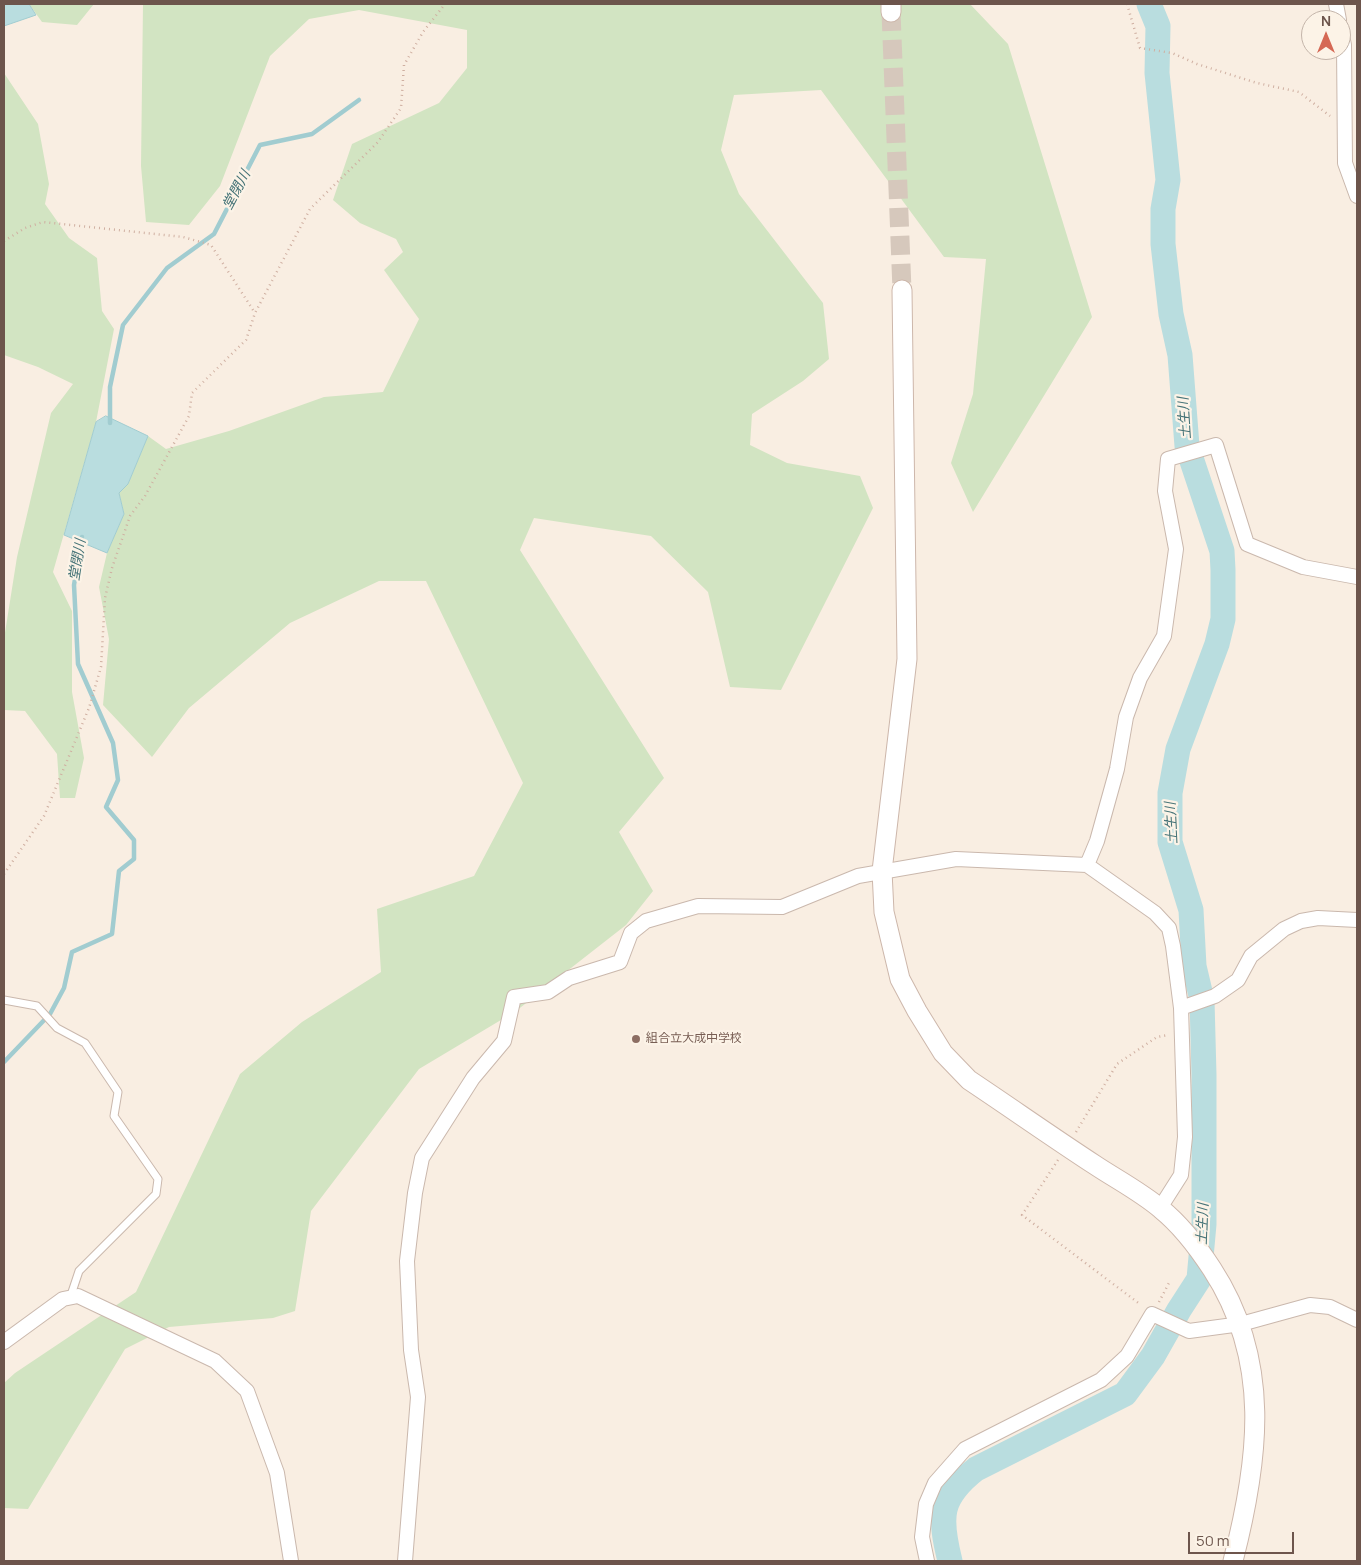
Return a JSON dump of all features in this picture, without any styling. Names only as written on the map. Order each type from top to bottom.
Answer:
[{"type":"street","points":[[1346,60],[1351,105],[1345,128],[1344,163],[1357,196]]},
{"type":"street","points":[[902,290],[907,659],[882,871],[884,912],[900,979],[917,1012],[943,1053],[969,1080],[1160,1208],[1192,1238],[1224,1287],[1241,1324],[1254,1375],[1255,1420],[1251,1472],[1233,1561]]},
{"type":"street","points":[[1087,864],[1097,841],[1117,770],[1126,717],[1140,678],[1164,636],[1176,549],[1165,491],[1168,459],[1216,445],[1246,544],[1304,567],[1357,577]]},
{"type":"street","points":[[405,1561],[418,1397],[411,1350],[407,1260],[422,1158],[473,1078],[504,1041],[514,997],[548,992],[569,978],[620,962],[631,933],[646,921],[698,906],[782,907],[858,876],[956,859],[1087,864],[1155,913],[1169,928],[1180,1008],[1185,1137],[1181,1175],[1160,1208]]},
{"type":"street","points":[[1180,1008],[1215,996],[1238,980],[1251,956],[1284,929],[1300,921],[1318,918],[1357,920]]},
{"type":"street","points":[[4,1342],[63,1299],[78,1296],[215,1361],[247,1391],[277,1473],[291,1561]]},
{"type":"street","points":[[927,1561],[922,1537],[926,1504],[935,1483],[965,1449],[1102,1380],[1127,1356],[1152,1314],[1189,1331],[1241,1324],[1310,1305],[1330,1307],[1357,1320]]},
{"type":"lane","points":[[4,1000],[37,1006],[57,1028],[85,1043],[118,1092],[114,1116],[158,1179],[156,1194],[80,1271],[70,1298]]},
{"type":"path","points":[[4,874],[44,816],[90,708],[101,667],[105,598],[112,568],[130,516],[145,496],[190,416],[192,393],[246,340],[255,313],[310,209],[378,142],[401,108],[404,65],[423,32],[445,4]]},
{"type":"path","points":[[1127,4],[1140,48],[1172,53],[1197,64],[1257,83],[1299,92],[1345,128]]},
{"type":"path","points":[[4,241],[25,228],[43,222],[183,237],[211,245],[255,313]]},
{"type":"path","points":[[1152,1314],[1170,1281]]},
{"type":"green space","points":[[29,4],[94,4],[77,25],[42,22]]},
{"type":"green space","points":[[143,4],[970,4],[1008,44],[1092,317],[973,512],[951,463],[973,394],[986,259],[944,257],[821,90],[734,95],[721,150],[739,194],[823,303],[829,359],[803,381],[752,414],[750,445],[787,463],[860,476],[873,508],[781,690],[730,687],[708,592],[651,536],[534,518],[520,550],[664,778],[619,832],[653,891],[626,925],[516,1011],[419,1069],[311,1211],[295,1311],[273,1318],[169,1327],[125,1349],[28,1509],[4,1508],[4,1383],[15,1373],[136,1292],[240,1074],[302,1022],[381,972],[377,909],[474,876],[523,783],[426,581],[379,581],[290,623],[189,708],[152,757],[103,705],[109,639],[99,587],[107,553],[124,514],[119,493],[128,484],[148,436],[166,449],[229,431],[324,397],[383,392],[419,319],[384,270],[403,252],[396,239],[360,223],[333,200],[352,144],[439,103],[467,68],[467,30],[359,10],[309,19],[270,56],[220,186],[189,225],[146,222],[141,166]]},
{"type":"green space","points":[[4,73],[38,124],[49,184],[45,204],[69,238],[97,258],[102,311],[114,329],[96,422],[53,572],[72,611],[72,692],[84,758],[75,798],[60,798],[57,754],[25,711],[4,710],[4,639],[17,557],[51,413],[73,384],[38,367],[4,355]]},
{"type":"water","points":[[4,4],[29,4],[36,15],[4,26]]},
{"type":"water","points":[[106,416],[148,436],[128,484],[119,493],[124,514],[107,553],[64,535],[96,422]]},
{"type":"waterway","name":"土生川","points":[[950,1561],[946,1546],[944,1520],[945,1509],[955,1489],[976,1469],[1125,1394],[1153,1356],[1199,1279],[1204,1224],[1202,1000],[1194,966],[1191,910],[1170,842],[1170,793],[1178,749],[1217,644],[1223,619],[1223,570],[1222,551],[1187,446],[1180,355],[1171,314],[1163,244],[1163,209],[1168,180],[1157,73],[1158,26],[1149,4]]},
{"type":"waterway","name":"堂閉川","points":[[110,423],[110,387],[123,325],[167,268],[214,234],[260,145],[312,134],[359,100]]},
{"type":"waterway","name":"堂閉川","points":[[4,1062],[50,1014],[64,988],[72,952],[112,934],[119,871],[134,859],[134,840],[106,807],[118,780],[113,743],[78,664],[74,585],[82,537]]},
{"type":"tunnel","points":[[891,12],[902,290]]},
{"type":"place","name":"組合立大成中学校","points":[[636,1039]]}]
